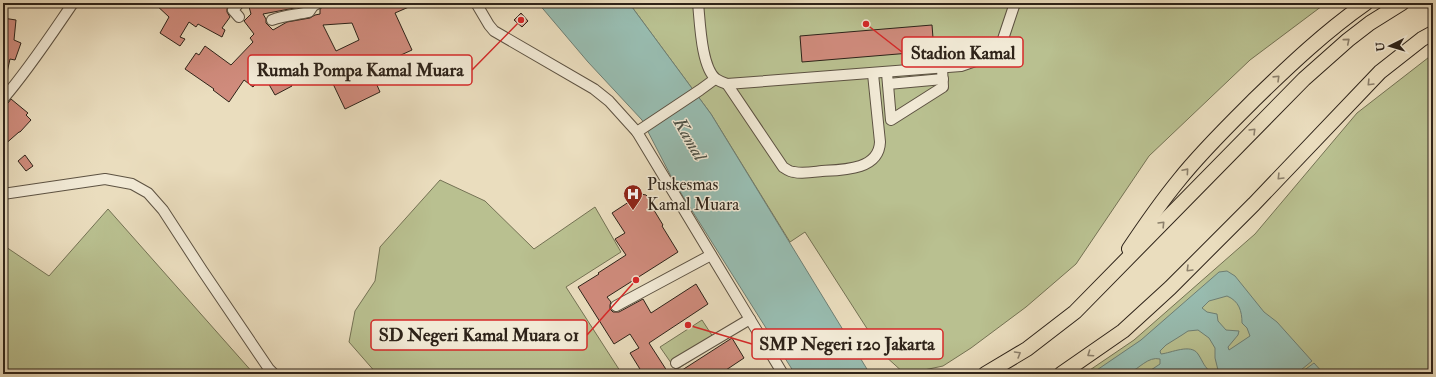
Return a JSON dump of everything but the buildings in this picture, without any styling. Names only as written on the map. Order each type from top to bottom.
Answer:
[{"type":"highway","points":[[1096,292],[1122,259],[1162,201],[1202,153],[1298,58],[1329,31],[1366,3]]},
{"type":"highway","points":[[985,374],[1027,349],[1075,312],[1304,79],[1348,40],[1370,23],[1402,3]]},
{"type":"highway","points":[[1060,374],[1129,326],[1170,288],[1254,204],[1380,72],[1422,39],[1433,33]]},
{"type":"street","points":[[3,99],[22,76],[73,3]]},
{"type":"street","points":[[239,3],[233,10],[240,17]]},
{"type":"street","points":[[272,20],[281,16],[286,17],[309,12],[313,6],[318,3]]},
{"type":"street","points":[[476,3],[494,31],[594,89],[640,130],[711,255],[783,374]]},
{"type":"street","points":[[698,3],[702,46],[706,64],[715,79],[727,84],[887,73],[961,66],[984,58],[1002,42],[1015,3]]},
{"type":"street","points":[[887,73],[891,120],[943,87],[942,68]]},
{"type":"street","points":[[727,84],[783,167],[793,172],[828,171],[860,166],[871,161],[879,152],[880,142],[873,74]]},
{"type":"street","points":[[640,130],[715,79]]},
{"type":"street","points":[[888,84],[943,79]]},
{"type":"street","points":[[3,194],[105,179],[132,184],[148,193],[163,210],[269,369],[274,374]]},
{"type":"street","points":[[616,306],[711,255]]},
{"type":"street","points":[[676,363],[750,319]]},
{"type":"green space","points":[[629,3],[1326,3],[1250,60],[1149,156],[1076,264],[1026,307],[971,348],[943,366],[905,374],[884,355],[805,232],[790,242],[711,114]]},
{"type":"green space","points":[[1326,3],[1341,3],[1336,7]]},
{"type":"green space","points":[[1433,54],[1433,374],[1084,374],[1134,340],[1255,234],[1357,113]]},
{"type":"green space","points":[[440,180],[485,201],[534,249],[595,207],[621,252],[566,287],[622,374],[377,374],[349,342],[355,311],[375,281],[380,247]]},
{"type":"green space","points":[[108,209],[254,374],[3,374],[3,245],[49,276]]},
{"type":"green space","points":[[702,320],[717,343],[676,370],[660,347]]},
{"type":"water","name":"Kamal","points":[[538,3],[629,3],[711,114],[870,374],[795,374],[674,182],[642,120],[588,62]]},
{"type":"water","points":[[1227,271],[1235,276],[1264,312],[1277,322],[1312,361],[1296,374],[1222,374],[1218,370],[1215,358],[1215,348],[1209,338],[1198,330],[1188,331],[1166,345],[1160,351],[1161,354],[1191,349],[1198,354],[1205,367],[1213,374],[1145,374],[1160,364],[1160,359],[1152,359],[1126,374],[1091,374],[1141,340],[1219,272]],"holes":[[[1227,296],[1231,298],[1239,307],[1242,323],[1247,328],[1250,336],[1229,350],[1228,347],[1238,335],[1239,331],[1226,330],[1218,321],[1217,314],[1207,312],[1202,308],[1209,301]]]},
{"type":"water","points":[[1314,363],[1324,374],[1299,374]]},
{"type":"place","name":"Rumah Pompa Kamal Muara","points":[[521,20]]},
{"type":"place","name":"Stadion Kamal","points":[[866,24]]},
{"type":"place","name":"Puskesmas Kamal Muara","points":[[633,211]]},
{"type":"place","name":"SD Negeri Kamal Muara 01","points":[[636,280]]},
{"type":"place","name":"SMP Negeri 120 Jakarta","points":[[688,325]]}]
